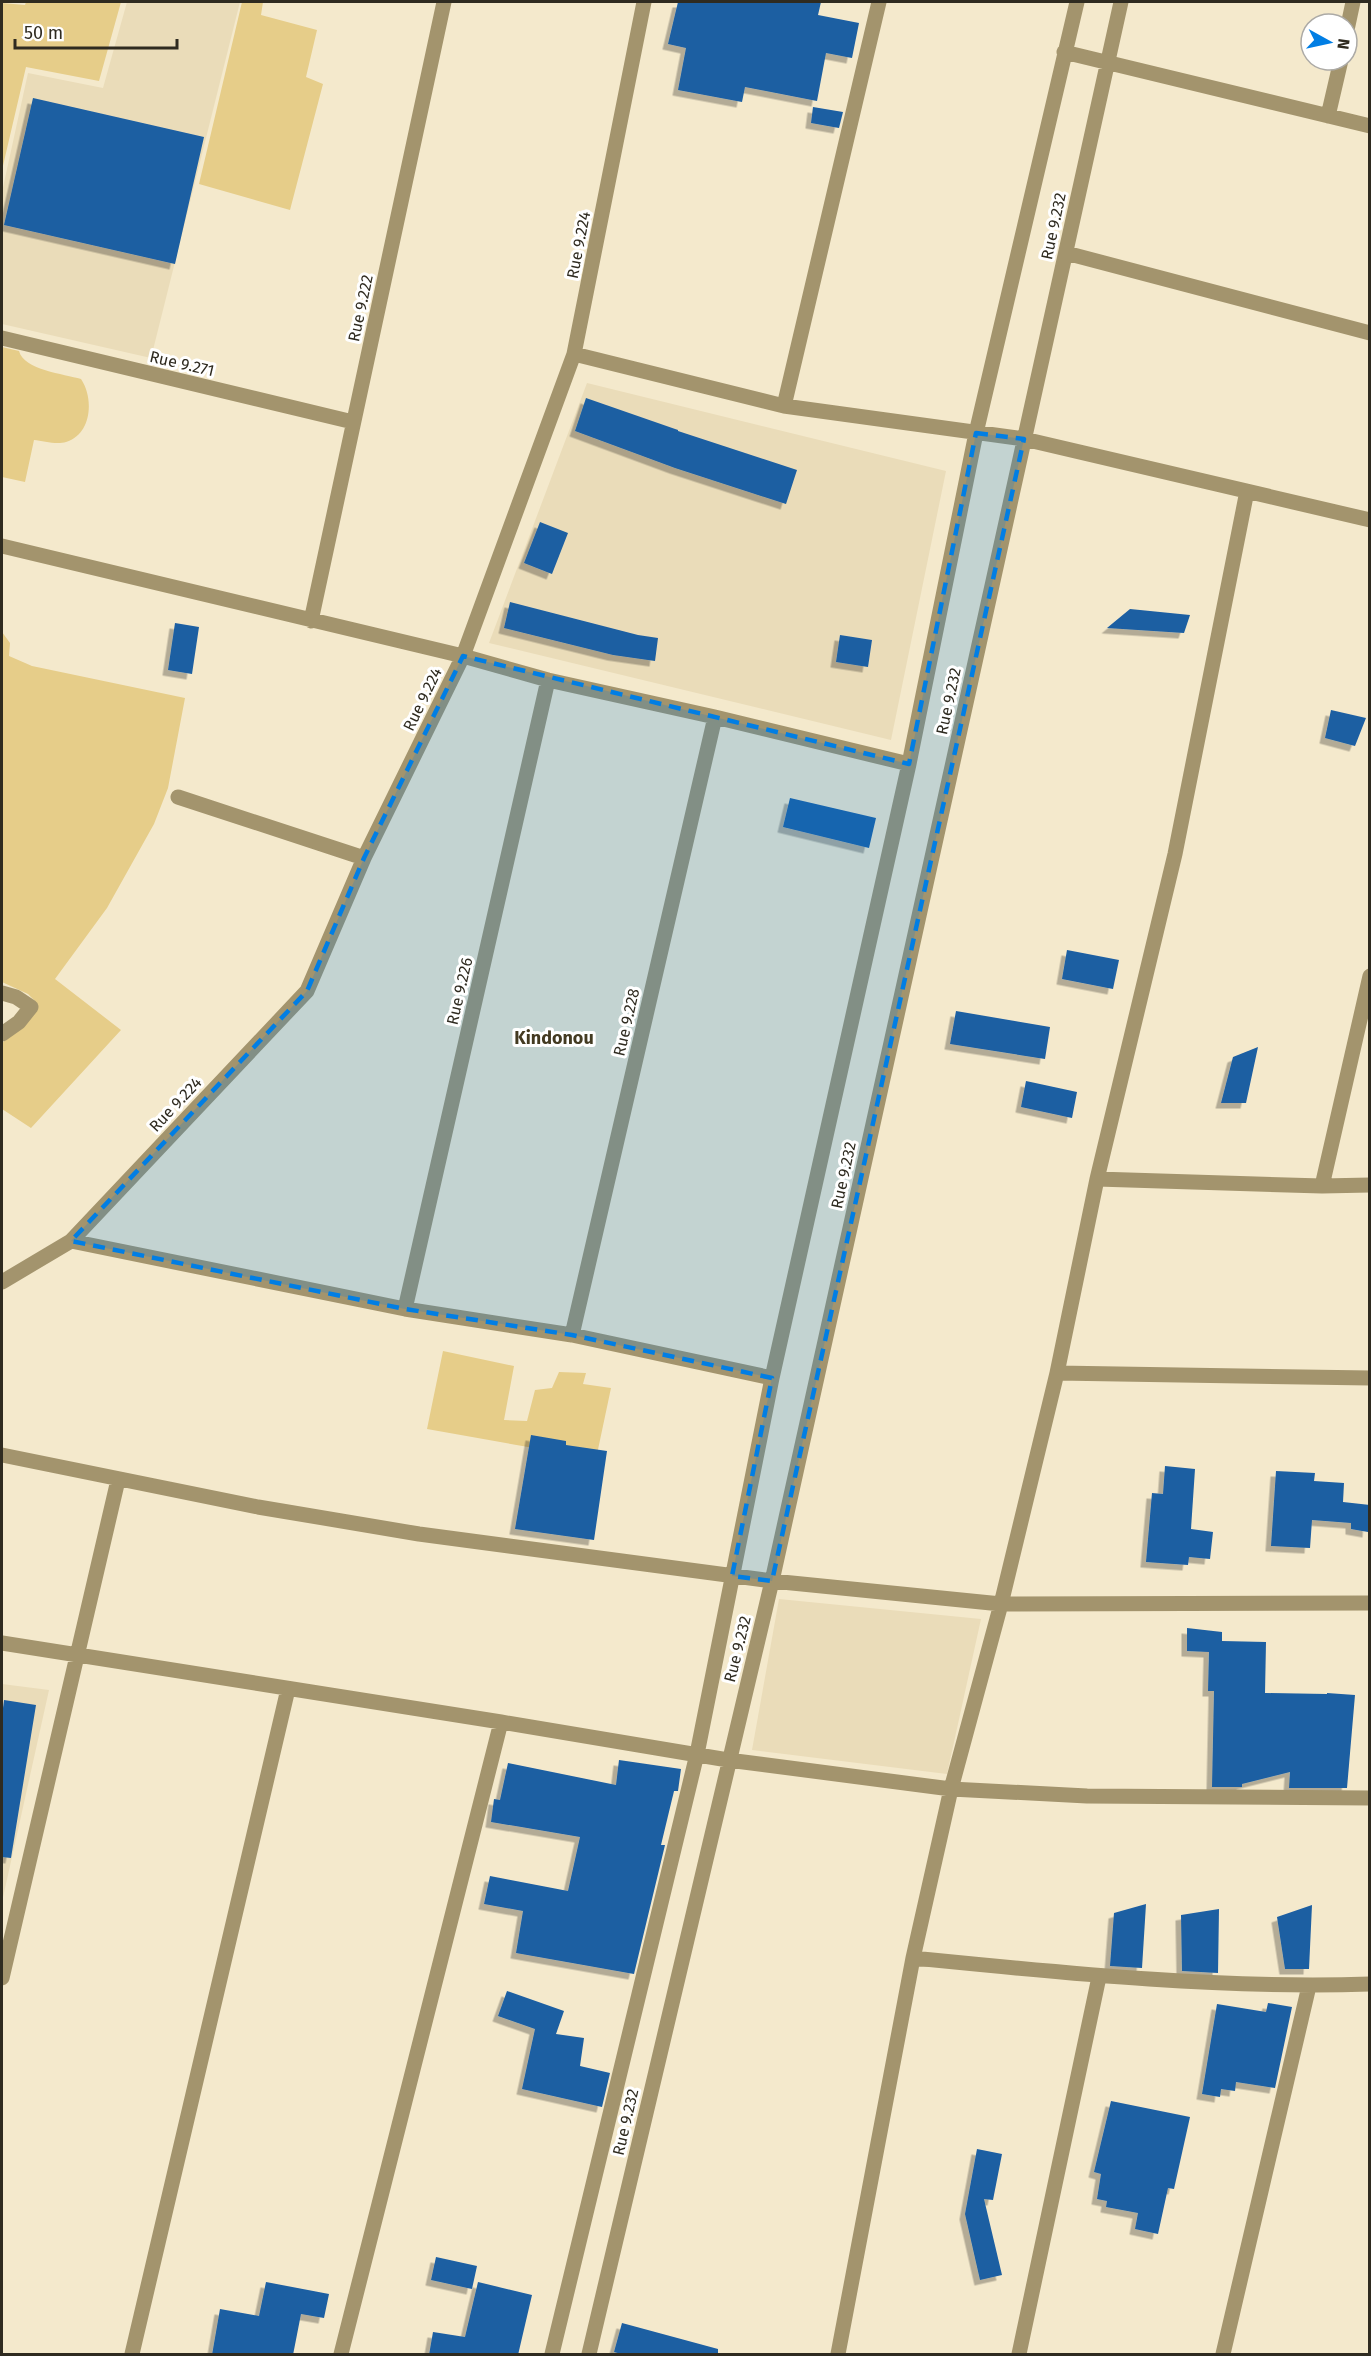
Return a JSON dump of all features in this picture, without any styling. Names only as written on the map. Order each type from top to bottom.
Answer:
[{"type":"street","name":"Rue 9.222","points":[[311,621],[444,2]]},
{"type":"street","name":"Rue 9.224","points":[[2,1282],[71,1241],[307,991],[364,858],[463,656],[574,354],[644,2]]},
{"type":"street","points":[[784,406],[879,2]]},
{"type":"street","name":"Rue 9.232","points":[[552,2355],[697,1754],[772,1378],[909,764],[976,433],[1077,2]]},
{"type":"street","name":"Rue 9.232","points":[[589,2355],[772,1581],[1121,2]]},
{"type":"street","points":[[1064,52],[1370,126]]},
{"type":"street","points":[[1329,116],[1338,72]]},
{"type":"street","points":[[1066,253],[1370,333]]},
{"type":"street","name":"Rue 9.271","points":[[2,338],[353,422]]},
{"type":"street","points":[[574,354],[784,406],[1024,439],[1370,520]]},
{"type":"street","points":[[838,2355],[913,1958],[951,1789],[1000,1604],[1057,1373],[1096,1179],[1175,854],[1247,491]]},
{"type":"street","points":[[2,546],[463,656],[548,681],[715,717],[909,764]]},
{"type":"street","name":"Rue 9.226","points":[[405,1309],[548,681]]},
{"type":"street","name":"Rue 9.228","points":[[572,1335],[715,717]]},
{"type":"street","points":[[178,797],[364,858]]},
{"type":"street","points":[[1322,1186],[1370,976]]},
{"type":"street","points":[[2,993],[16,997],[31,1007],[19,1023],[2,1034]]},
{"type":"street","points":[[1096,1179],[1322,1186],[1370,1185]]},
{"type":"street","points":[[71,1241],[405,1309],[572,1335],[772,1378]]},
{"type":"street","points":[[1057,1373],[1370,1378]]},
{"type":"street","points":[[2,1455],[258,1507],[419,1534],[772,1581],[1000,1604],[1370,1602]]},
{"type":"street","points":[[2,1978],[118,1480]]},
{"type":"street","points":[[2,1643],[728,1760],[951,1789],[1087,1796],[1370,1798]]},
{"type":"street","points":[[132,2355],[288,1689]]},
{"type":"street","points":[[341,2355],[501,1722]]},
{"type":"street","points":[[913,1958],[1099,1977],[1309,1986],[1370,1984]]},
{"type":"street","points":[[1018,2355],[1099,1977]]},
{"type":"street","points":[[1223,2355],[1309,1986]]},
{"type":"highlighted area","points":[[976,433],[1024,439],[772,1581],[732,1576],[772,1378],[572,1335],[405,1309],[71,1241],[307,991],[364,858],[463,656],[909,764]]},
{"type":"shaded area","points":[[26,2],[121,2],[99,81],[26,67],[2,170],[2,3],[25,5]]},
{"type":"shaded area","points":[[127,2],[240,2],[151,358],[2,324],[2,192],[28,73],[103,88]]},
{"type":"shaded area","points":[[242,2],[263,2],[261,15],[317,30],[306,77],[323,84],[290,210],[199,184]]},
{"type":"shaded area","points":[[2,347],[19,351],[28,363],[36,367],[81,379],[88,396],[86,424],[75,438],[58,443],[34,440],[25,482],[2,477]]},
{"type":"shaded area","points":[[587,383],[946,471],[891,740],[489,643]]},
{"type":"shaded area","points":[[2,632],[10,643],[9,656],[32,666],[185,698],[168,788],[154,824],[107,908],[55,979],[121,1030],[31,1128],[2,1109],[2,1043],[35,1001],[28,994],[2,982]]},
{"type":"shaded area","points":[[443,1351],[514,1366],[504,1420],[527,1421],[535,1390],[552,1388],[559,1372],[586,1373],[583,1384],[611,1388],[596,1459],[427,1429]]},
{"type":"shaded area","points":[[779,1599],[981,1619],[947,1774],[752,1750]]},
{"type":"shaded area","points":[[2,1684],[49,1690],[2,1902]]},
{"type":"building","points":[[678,2],[821,2],[818,15],[859,23],[852,58],[826,53],[817,101],[745,87],[742,102],[678,90],[686,48],[668,44]]},
{"type":"building","points":[[33,98],[204,137],[175,264],[4,225]]},
{"type":"building","points":[[813,107],[843,112],[839,128],[811,123]]},
{"type":"building","points":[[586,398],[797,470],[786,504],[675,468],[575,431]]},
{"type":"building","points":[[540,522],[568,533],[552,574],[524,563]]},
{"type":"building","points":[[510,602],[638,635],[658,638],[655,661],[613,655],[504,628]]},
{"type":"building","points":[[1130,609],[1190,615],[1184,633],[1107,628]]},
{"type":"building","points":[[175,623],[199,627],[192,674],[168,670]]},
{"type":"building","points":[[840,635],[872,640],[868,667],[836,662]]},
{"type":"building","points":[[1331,710],[1366,718],[1355,746],[1325,738]]},
{"type":"building","points":[[790,798],[876,818],[869,848],[783,827]]},
{"type":"building","points":[[1067,950],[1119,960],[1113,989],[1062,979]]},
{"type":"building","points":[[956,1011],[1050,1027],[1045,1059],[950,1044]]},
{"type":"building","points":[[1258,1047],[1246,1103],[1221,1103],[1233,1057]]},
{"type":"building","points":[[1026,1081],[1077,1092],[1072,1118],[1021,1107]]},
{"type":"building","points":[[531,1435],[566,1441],[566,1445],[607,1451],[594,1540],[515,1529]]},
{"type":"building","points":[[1165,1466],[1195,1469],[1191,1529],[1213,1532],[1210,1559],[1189,1557],[1188,1565],[1146,1562],[1152,1493],[1163,1494]]},
{"type":"building","points":[[1276,1471],[1315,1473],[1314,1481],[1344,1483],[1343,1502],[1370,1505],[1368,1532],[1351,1529],[1351,1523],[1312,1520],[1310,1548],[1271,1546]]},
{"type":"building","points":[[1187,1628],[1222,1632],[1222,1641],[1266,1642],[1265,1693],[1355,1695],[1347,1788],[1289,1788],[1290,1772],[1242,1784],[1242,1787],[1212,1787],[1214,1691],[1208,1691],[1209,1652],[1187,1651]]},
{"type":"building","points":[[4,1700],[36,1705],[11,1858],[2,1857]]},
{"type":"building","points":[[619,1760],[681,1769],[678,1791],[674,1791],[661,1845],[665,1845],[634,1974],[516,1953],[523,1911],[484,1904],[490,1876],[568,1891],[580,1837],[491,1822],[494,1799],[500,1800],[508,1763],[616,1785]]},
{"type":"building","points":[[1146,1904],[1142,1968],[1110,1966],[1114,1913]]},
{"type":"building","points":[[1312,1905],[1309,1969],[1285,1969],[1277,1917]]},
{"type":"building","points":[[1219,1909],[1218,1973],[1182,1971],[1181,1915]]},
{"type":"building","points":[[507,1991],[564,2011],[556,2034],[584,2038],[580,2066],[610,2073],[602,2107],[522,2089],[535,2029],[498,2016]]},
{"type":"building","points":[[1268,2003],[1292,2007],[1275,2088],[1236,2082],[1235,2091],[1221,2089],[1220,2097],[1202,2094],[1217,2004],[1266,2012]]},
{"type":"building","points":[[1111,2101],[1190,2117],[1174,2189],[1168,2188],[1158,2234],[1135,2229],[1138,2213],[1106,2207],[1107,2201],[1097,2199],[1101,2174],[1094,2172]]},
{"type":"building","points":[[977,2149],[1002,2154],[993,2200],[984,2199],[1002,2275],[980,2280],[965,2214]]},
{"type":"building","points":[[436,2257],[477,2266],[472,2289],[431,2280]]},
{"type":"building","points":[[266,2282],[329,2294],[324,2318],[301,2314],[293,2355],[212,2355],[220,2309],[259,2316]]},
{"type":"building","points":[[478,2282],[532,2295],[518,2355],[429,2355],[433,2332],[465,2337]]},
{"type":"building","points":[[622,2323],[718,2349],[718,2355],[625,2355],[614,2352]]},
{"type":"district","name":"Kindonou","points":[[554,1038]]}]
